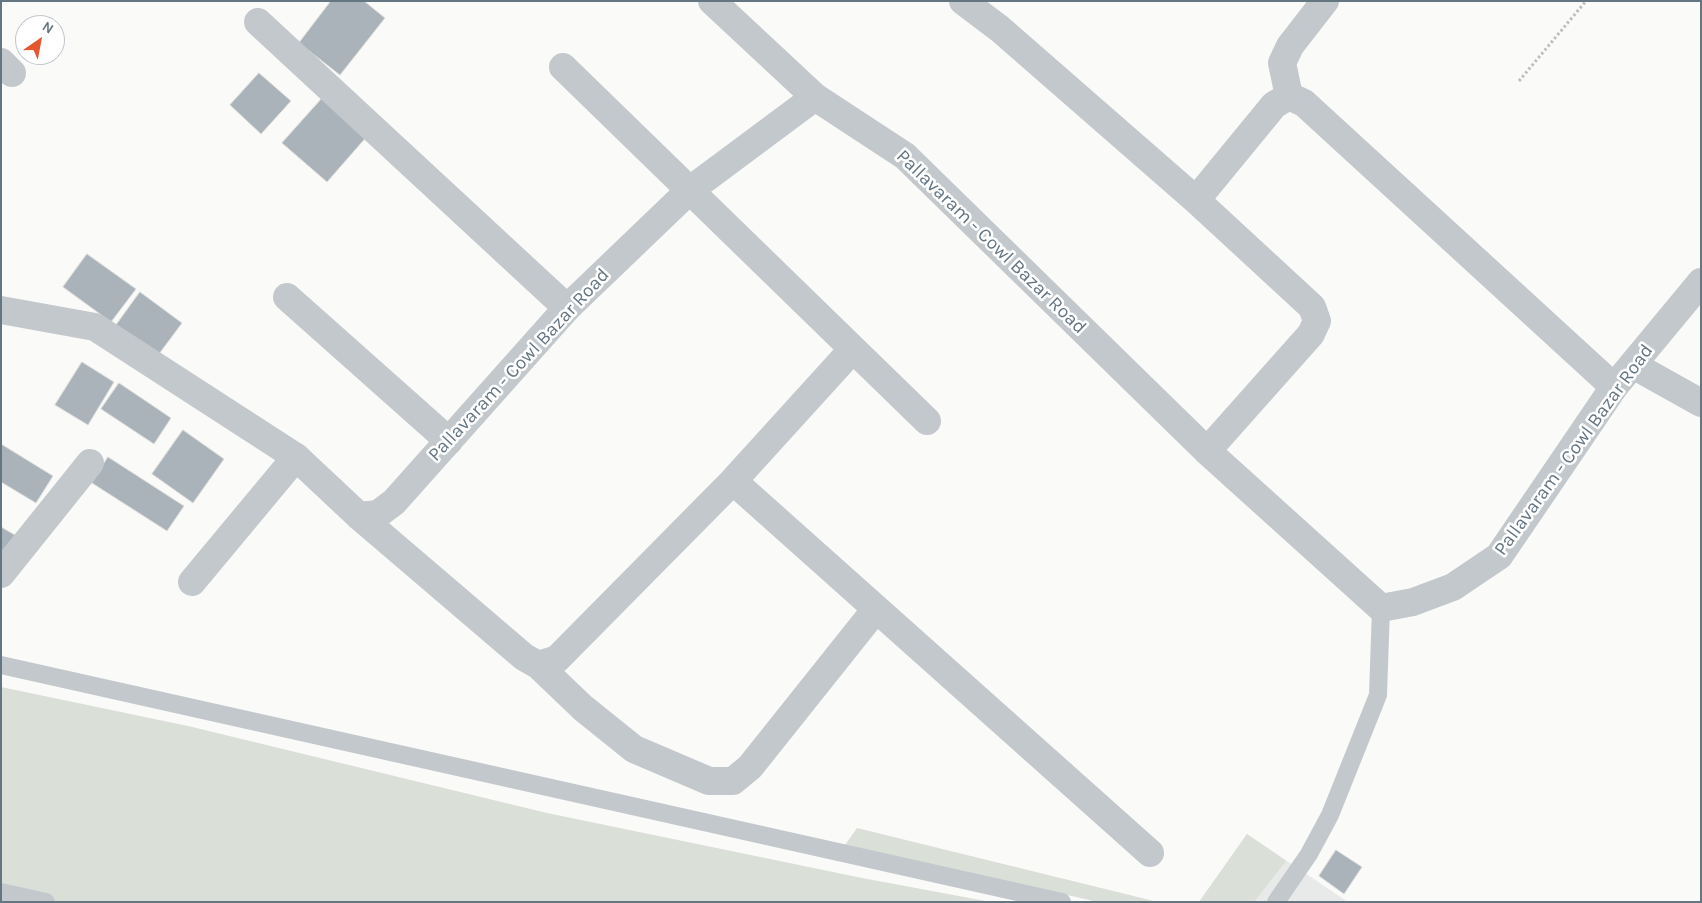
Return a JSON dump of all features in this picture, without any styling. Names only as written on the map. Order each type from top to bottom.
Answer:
[{"type":"street","points":[[712,1],[815,97]]},
{"type":"street","points":[[962,1],[1000,29],[1196,200],[1312,307],[1317,321],[1311,334],[1207,451]]},
{"type":"street","points":[[1289,96],[1282,63],[1290,46],[1325,1]]},
{"type":"street","points":[[258,22],[567,308]]},
{"type":"street","points":[[563,67],[927,421]]},
{"type":"street","points":[[1196,200],[1274,104],[1289,96]]},
{"type":"street","points":[[1289,96],[1304,103],[1614,387]]},
{"type":"street","name":"Pallavaram - Cowl Bazar Road","points":[[359,516],[378,514],[394,502],[567,308],[690,190],[815,97],[906,156],[1207,451],[1382,608],[1413,602],[1453,587],[1499,556],[1614,387],[1701,282]]},
{"type":"street","points":[[287,297],[449,441]]},
{"type":"street","points":[[1,310],[95,327],[296,457],[359,516],[524,657],[538,666],[583,708],[634,749],[709,781],[733,781],[750,767],[876,609]]},
{"type":"street","points":[[538,666],[557,659],[733,481],[853,349]]},
{"type":"street","points":[[1634,365],[1701,403]]},
{"type":"street","points":[[192,582],[296,457]]},
{"type":"street","points":[[1,574],[90,462]]},
{"type":"street","points":[[733,481],[1150,853]]},
{"type":"lane","points":[[1276,902],[1309,854],[1330,815],[1378,695],[1382,608]]},
{"type":"lane","points":[[1,665],[1062,902]]},
{"type":"lane","points":[[1,892],[46,902]]},
{"type":"path","points":[[1519,81],[1586,1]]},
{"type":"shaded area","points":[[1,687],[188,726],[547,813],[862,878],[991,902],[26,902],[1,896]]},
{"type":"shaded area","points":[[857,828],[1158,902],[1098,902],[845,845]]},
{"type":"shaded area","points":[[1247,834],[1348,902],[1199,902]]},
{"type":"shaded area","points":[[1247,834],[1286,861],[1254,902],[1199,902]]},
{"type":"building","points":[[331,1],[364,1],[385,18],[340,75],[299,43]]},
{"type":"building","points":[[259,73],[291,101],[261,134],[230,105]]},
{"type":"building","points":[[325,95],[369,134],[327,182],[282,143]]},
{"type":"building","points":[[87,254],[136,289],[111,322],[63,287]]},
{"type":"building","points":[[140,292],[182,323],[156,358],[114,328]]},
{"type":"building","points":[[82,362],[114,382],[88,425],[55,405]]},
{"type":"building","points":[[119,383],[171,418],[154,444],[101,409]]},
{"type":"building","points":[[183,430],[224,459],[193,503],[152,474]]},
{"type":"building","points":[[1,444],[53,476],[36,503],[1,482]]},
{"type":"building","points":[[108,457],[184,506],[167,531],[92,483]]},
{"type":"building","points":[[1,527],[20,538],[1,553]]},
{"type":"building","points":[[1336,850],[1362,867],[1344,894],[1319,876]]}]
